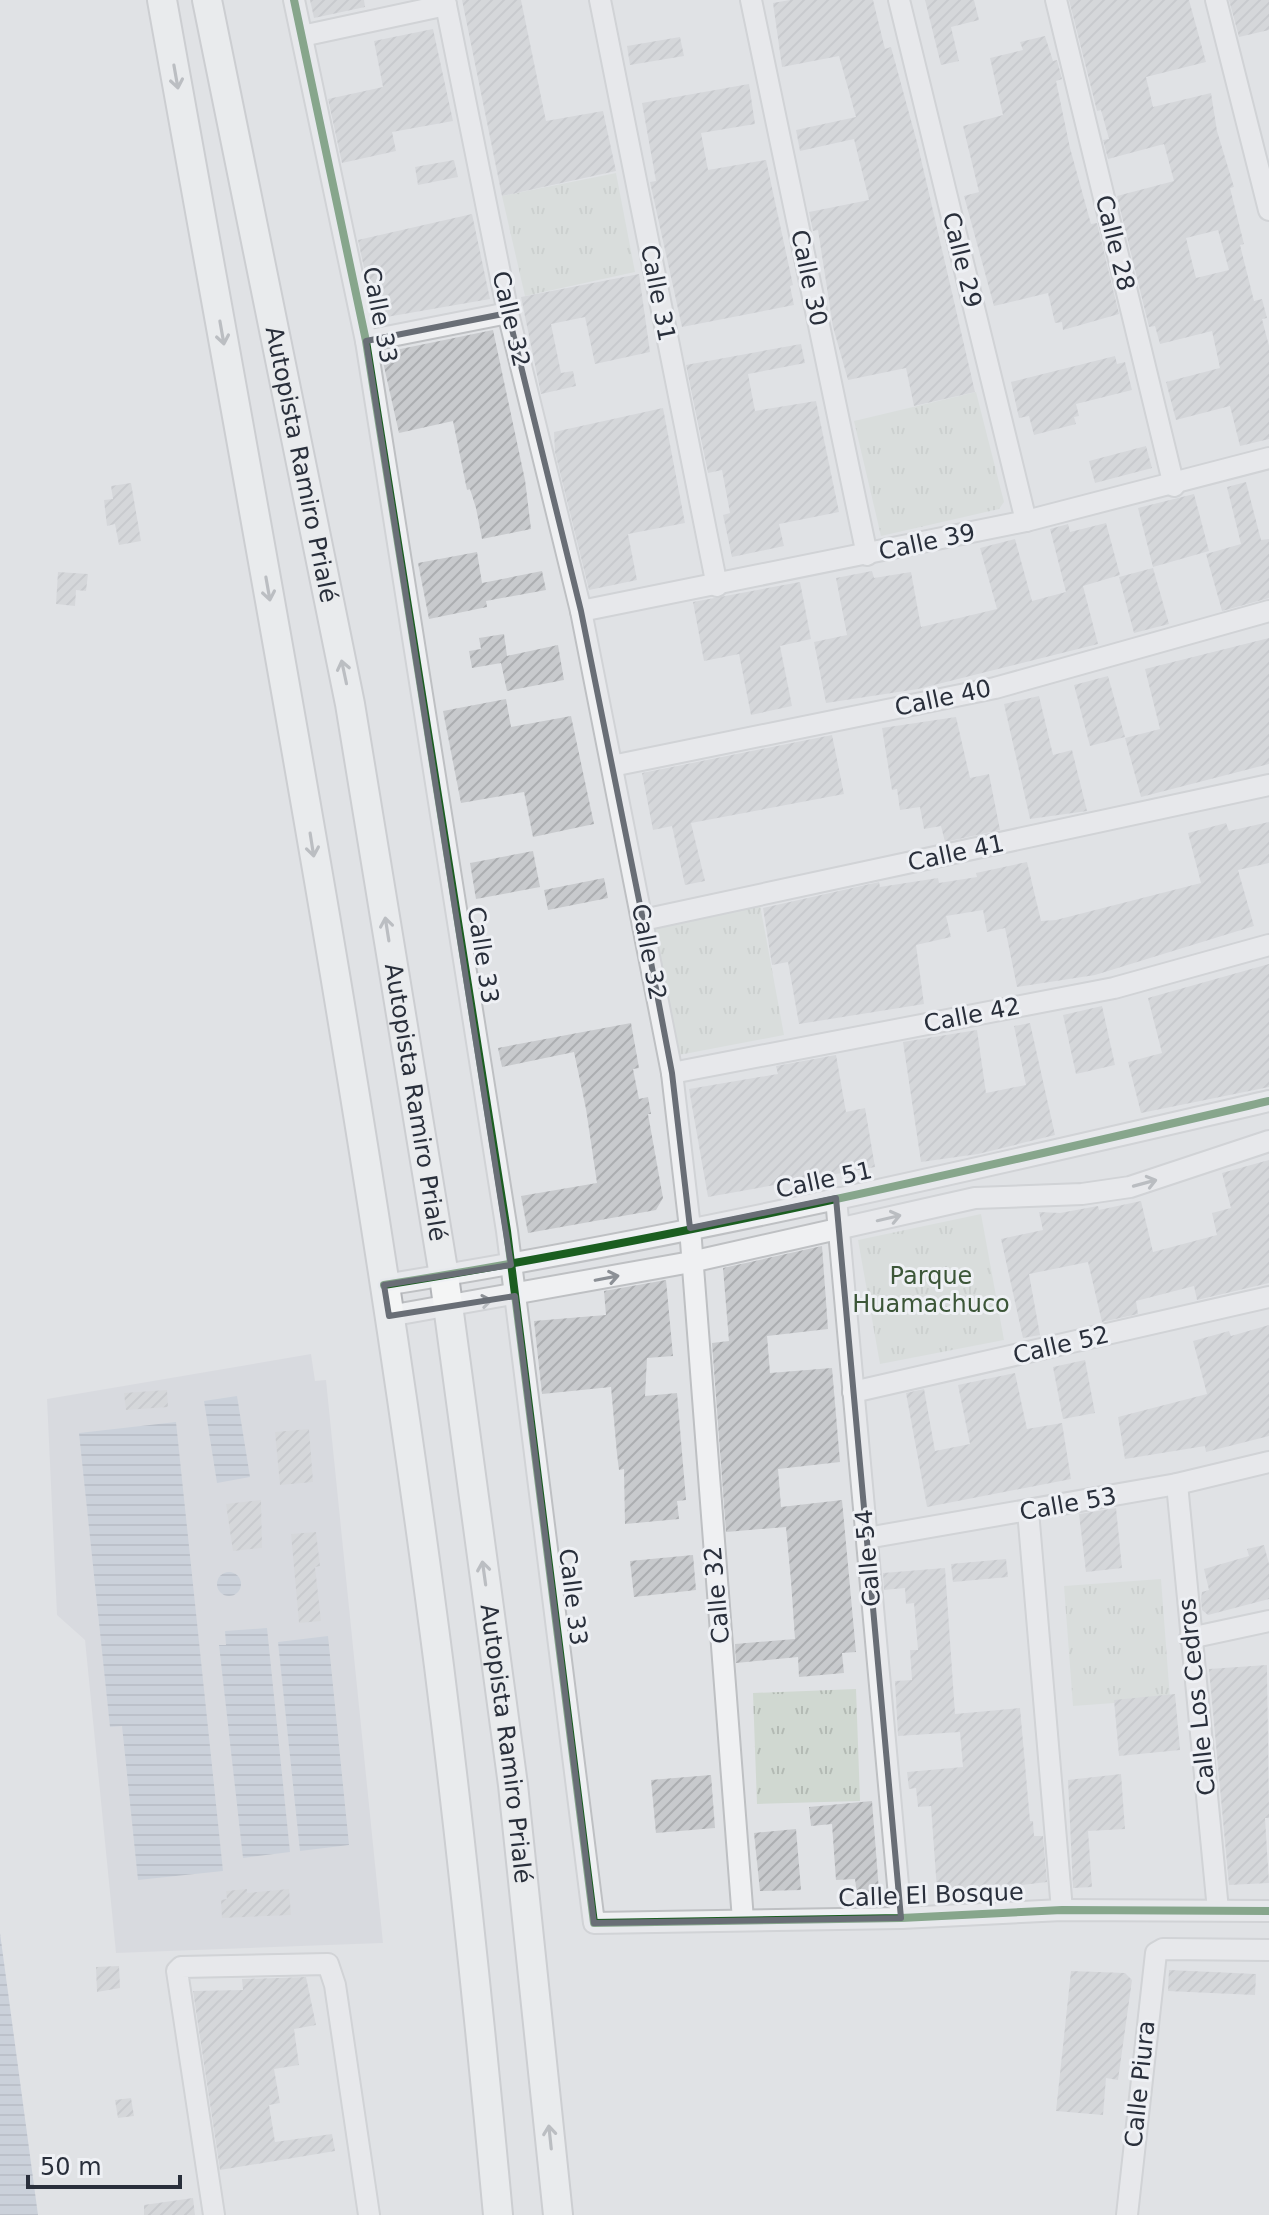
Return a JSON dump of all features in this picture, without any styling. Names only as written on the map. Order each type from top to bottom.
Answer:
[{"type":"highway","name":"Autopista Ramiro Prialé","points":[[162,0],[295,738],[389,1316],[439,1667],[498,2215]]},
{"type":"highway","name":"Autopista Ramiro Prialé","points":[[207,0],[350,704],[444,1276],[513,1785],[558,2215]]},
{"type":"street","name":"Calle 33","points":[[294,0],[366,341],[511,1265],[594,1923]]},
{"type":"street","name":"Calle 31","points":[[600,0],[717,586]]},
{"type":"street","name":"Calle 30","points":[[751,0],[867,555]]},
{"type":"street","name":"Calle 29","points":[[899,0],[1026,521]]},
{"type":"street","name":"Calle 28","points":[[1056,0],[1174,486]]},
{"type":"street","points":[[1216,0],[1260,137],[1269,210]]},
{"type":"street","points":[[302,36],[445,2]]},
{"type":"street","name":"Calle 32","points":[[445,2],[508,313],[581,611],[672,1073],[690,1228],[743,1920]]},
{"type":"street","points":[[366,341],[508,313]]},
{"type":"street","name":"Calle 39","points":[[581,611],[717,586],[1026,521],[1174,486],[1269,458]]},
{"type":"street","name":"Calle 40","points":[[612,766],[995,688],[1269,611]]},
{"type":"street","name":"Calle 41","points":[[643,920],[1268,788]]},
{"type":"street","name":"Calle 42","points":[[672,1073],[1114,988],[1269,945]]},
{"type":"street","name":"Calle 51","points":[[384,1285],[511,1265],[836,1198],[1269,1101]]},
{"type":"street","points":[[389,1316],[515,1296],[691,1262],[975,1198],[1082,1194],[1130,1187],[1269,1141]]},
{"type":"street","name":"Calle 54","points":[[836,1198],[901,1918]]},
{"type":"street","name":"Calle 52","points":[[853,1392],[1269,1297]]},
{"type":"street","name":"Calle 53","points":[[867,1538],[1177,1484],[1269,1462]]},
{"type":"street","name":"Calle Los Cedros","points":[[1177,1484],[1218,1910]]},
{"type":"street","points":[[1028,1511],[1062,1910]]},
{"type":"street","points":[[1190,1638],[1269,1621]]},
{"type":"street","name":"Calle El Bosque","points":[[594,1923],[901,1918],[1062,1910],[1269,1911]]},
{"type":"street","name":"Calle Piura","points":[[1127,2215],[1156,1953],[1163,1949],[1269,1950]]},
{"type":"street","points":[[214,2215],[177,1971],[181,1967],[328,1964],[335,1985],[369,2215]]},
{"type":"highlighted area","points":[[508,313],[581,611],[643,920],[672,1073],[690,1228],[836,1198],[901,1918],[594,1923],[515,1296],[389,1316],[384,1285],[511,1265],[366,341]]},
{"type":"shaded area","points":[[311,1354],[315,1381],[326,1380],[383,1943],[116,1953],[85,1640],[57,1615],[47,1399]]},
{"type":"green space","points":[[616,173],[635,272],[525,296],[502,196]]},
{"type":"green space","points":[[976,392],[1004,502],[999,509],[881,536],[854,421]]},
{"type":"green space","points":[[760,905],[784,1035],[679,1055],[655,926]]},
{"type":"green space","name":"Parque Huamachuco","points":[[981,1214],[1004,1340],[880,1364],[858,1240]]},
{"type":"green space","points":[[1161,1579],[1170,1699],[1073,1706],[1064,1586]]},
{"type":"green space","points":[[856,1689],[860,1801],[757,1804],[753,1693]]},
{"type":"water","points":[[237,1396],[250,1477],[217,1483],[204,1401]]},
{"type":"water","points":[[176,1422],[223,1871],[138,1880],[122,1726],[110,1727],[79,1433]]},
{"type":"water","points":[[229,1572],[240,1579],[241,1584],[234,1595],[229,1596],[218,1589],[217,1584],[224,1573]]},
{"type":"water","points":[[267,1628],[290,1852],[243,1858],[219,1645],[226,1645],[225,1631]]},
{"type":"water","points":[[328,1636],[349,1845],[300,1851],[278,1642]]},
{"type":"water","points":[[0,1933],[38,2215],[0,2215]]},
{"type":"building","points":[[310,0],[364,0],[365,7],[314,18]]},
{"type":"building","points":[[462,0],[521,0],[546,121],[603,111],[616,171],[502,196]]},
{"type":"building","points":[[790,0],[873,0],[885,49],[891,47],[918,146],[975,392],[914,406],[906,368],[848,380],[833,327],[818,230],[813,231],[809,212],[869,200],[854,139],[800,151],[796,130],[856,117],[839,56],[782,67],[773,3]]},
{"type":"building","points":[[925,0],[974,0],[979,20],[951,27],[959,61],[941,65]]},
{"type":"building","points":[[1069,0],[1189,0],[1206,62],[1146,77],[1153,107],[1211,93],[1217,131],[1234,187],[1230,188],[1244,244],[1240,245],[1254,301],[1262,299],[1267,318],[1262,319],[1269,346],[1269,439],[1240,446],[1230,406],[1176,420],[1166,382],[1220,368],[1212,331],[1160,344],[1155,326],[1149,327],[1117,196],[1174,181],[1164,144],[1108,159],[1103,140],[1109,139],[1101,110],[1097,111]],"holes":[[[1218,230],[1229,270],[1196,278],[1186,238]]]},
{"type":"building","points":[[1229,0],[1269,0],[1269,30],[1239,37]]},
{"type":"building","points":[[433,29],[453,121],[392,132],[396,151],[342,163],[328,99],[383,87],[374,41]]},
{"type":"building","points":[[1045,36],[1053,61],[1057,60],[1062,79],[1056,81],[1070,148],[1091,224],[1097,223],[1119,314],[1063,330],[1062,322],[1055,323],[1048,293],[994,306],[964,196],[979,192],[963,126],[1003,115],[990,58],[1023,50],[1020,42]]},
{"type":"building","points":[[680,37],[684,56],[630,65],[627,46]]},
{"type":"building","points":[[749,84],[755,124],[701,133],[708,170],[766,160],[793,285],[790,286],[794,305],[682,327],[650,182],[656,181],[642,103]]},
{"type":"building","points":[[454,160],[458,177],[418,185],[415,167]]},
{"type":"building","points":[[472,214],[490,299],[375,319],[358,240]]},
{"type":"building","points":[[639,274],[650,352],[595,364],[585,317],[551,324],[561,373],[573,371],[576,386],[541,394],[521,297]]},
{"type":"building","points":[[493,330],[525,480],[531,529],[482,539],[476,508],[470,489],[467,490],[453,421],[399,433],[381,353]]},
{"type":"building","points":[[801,344],[805,363],[748,374],[755,411],[816,401],[839,512],[779,524],[784,546],[732,557],[723,515],[730,513],[722,470],[708,473],[686,365]]},
{"type":"building","points":[[1115,356],[1117,364],[1125,362],[1132,390],[1076,404],[1079,416],[1074,417],[1076,424],[1034,435],[1029,416],[1019,418],[1011,382]]},
{"type":"building","points":[[663,408],[685,523],[628,534],[637,580],[589,590],[555,452],[554,432]]},
{"type":"building","points":[[1146,446],[1152,468],[1095,483],[1089,461]]},
{"type":"building","points":[[1246,482],[1261,540],[1269,539],[1269,598],[1222,611],[1206,554],[1241,544],[1227,487]]},
{"type":"building","points":[[131,483],[141,541],[119,545],[115,524],[107,526],[104,500],[113,499],[111,486]]},
{"type":"building","points":[[1194,494],[1209,551],[1153,567],[1138,508]]},
{"type":"building","points":[[1106,523],[1120,575],[1083,586],[1098,644],[918,689],[826,703],[814,642],[847,635],[836,578],[872,571],[874,578],[911,572],[921,627],[997,609],[980,548],[1015,539],[1032,601],[1066,592],[1050,529],[1068,524],[1070,532]]},
{"type":"building","points":[[477,552],[482,583],[542,571],[546,590],[486,601],[487,607],[429,619],[418,563]]},
{"type":"building","points":[[1153,568],[1169,624],[1134,633],[1119,577]]},
{"type":"building","points":[[58,572],[88,574],[86,591],[76,590],[75,606],[56,604]]},
{"type":"building","points":[[800,582],[811,639],[780,646],[792,706],[751,715],[739,654],[704,661],[693,602]]},
{"type":"building","points":[[504,634],[507,656],[558,645],[564,680],[507,691],[501,663],[472,668],[469,651],[481,649],[479,638]]},
{"type":"building","points":[[1269,638],[1269,764],[1141,797],[1125,738],[1160,729],[1145,669]]},
{"type":"building","points":[[1108,676],[1125,737],[1090,746],[1074,685]]},
{"type":"building","points":[[1039,696],[1053,755],[1072,750],[1087,811],[1030,819],[1004,704]]},
{"type":"building","points":[[506,699],[511,727],[571,716],[594,824],[533,837],[524,792],[461,803],[443,711]]},
{"type":"building","points":[[956,717],[970,778],[989,774],[1000,830],[945,842],[941,826],[924,829],[920,807],[900,810],[897,789],[892,790],[882,728]]},
{"type":"building","points":[[832,735],[844,794],[691,823],[705,881],[685,885],[672,826],[653,830],[642,773]]},
{"type":"building","points":[[1269,822],[1269,863],[1238,870],[1254,926],[1095,975],[1017,987],[1005,928],[987,932],[983,910],[946,916],[951,937],[916,945],[924,1004],[799,1024],[788,962],[772,965],[763,908],[879,882],[880,887],[938,878],[939,883],[977,877],[976,873],[1027,862],[1041,921],[1056,920],[1201,883],[1188,833],[1226,823],[1229,831]]},
{"type":"building","points":[[533,851],[540,887],[476,899],[470,863]]},
{"type":"building","points":[[604,878],[608,898],[548,910],[544,890]]},
{"type":"building","points":[[1269,964],[1269,1087],[1141,1113],[1128,1062],[1162,1053],[1148,998]]},
{"type":"building","points":[[1102,1006],[1115,1065],[1076,1074],[1063,1015]]},
{"type":"building","points":[[631,1023],[639,1068],[633,1069],[639,1099],[648,1097],[651,1114],[648,1114],[663,1198],[656,1210],[528,1233],[521,1196],[597,1183],[586,1109],[574,1052],[502,1067],[498,1048]]},
{"type":"building","points":[[1030,1023],[1055,1135],[978,1154],[921,1162],[903,1042],[977,1030],[986,1093],[1026,1085],[1014,1026]]},
{"type":"building","points":[[836,1055],[846,1112],[865,1108],[875,1167],[708,1197],[689,1089],[778,1074],[776,1066]]},
{"type":"building","points":[[1269,1160],[1269,1283],[1197,1300],[1194,1286],[1136,1301],[1138,1314],[1102,1322],[1088,1262],[1029,1274],[1040,1335],[1023,1338],[1001,1239],[1043,1230],[1039,1212],[1060,1213],[1098,1206],[1099,1210],[1141,1201],[1153,1252],[1217,1235],[1212,1213],[1231,1208],[1222,1173]]},
{"type":"building","points":[[822,1246],[828,1329],[767,1336],[770,1373],[832,1368],[840,1462],[778,1469],[781,1507],[842,1500],[856,1652],[842,1653],[844,1673],[799,1677],[798,1657],[736,1663],[735,1644],[795,1639],[791,1581],[786,1527],[726,1532],[712,1343],[729,1341],[723,1268]]},
{"type":"building","points":[[666,1280],[673,1356],[647,1358],[645,1396],[677,1393],[686,1500],[677,1501],[679,1519],[625,1524],[624,1469],[619,1470],[611,1387],[542,1394],[534,1321],[606,1315],[604,1291]]},
{"type":"building","points":[[1269,1325],[1269,1436],[1206,1452],[1205,1446],[1125,1459],[1118,1417],[1207,1394],[1193,1341],[1229,1331],[1231,1336]]},
{"type":"building","points":[[1085,1360],[1095,1413],[1063,1419],[1053,1367]]},
{"type":"building","points":[[1015,1373],[1027,1429],[1062,1423],[1071,1479],[927,1507],[906,1393],[924,1389],[935,1451],[970,1444],[958,1385]]},
{"type":"building","points":[[167,1390],[168,1407],[126,1410],[124,1393]]},
{"type":"building","points":[[309,1429],[313,1482],[280,1485],[275,1432]]},
{"type":"building","points":[[261,1500],[262,1548],[233,1551],[226,1504]]},
{"type":"building","points":[[1116,1508],[1122,1568],[1086,1572],[1079,1514]]},
{"type":"building","points":[[316,1532],[320,1566],[315,1567],[321,1621],[299,1623],[291,1534]]},
{"type":"building","points":[[1264,1545],[1269,1564],[1269,1599],[1208,1615],[1202,1610],[1202,1592],[1209,1590],[1204,1569],[1249,1556],[1247,1549]]},
{"type":"building","points":[[693,1555],[696,1590],[634,1597],[630,1561]]},
{"type":"building","points":[[1006,1559],[1008,1577],[953,1582],[951,1564]]},
{"type":"building","points":[[945,1568],[955,1714],[1020,1708],[1030,1821],[1033,1821],[1034,1836],[1043,1836],[1047,1882],[972,1891],[937,1890],[931,1806],[918,1807],[916,1788],[909,1789],[907,1772],[963,1767],[960,1732],[898,1736],[895,1681],[912,1680],[910,1650],[918,1650],[914,1603],[906,1604],[905,1588],[884,1590],[883,1573]]},
{"type":"building","points":[[1267,1665],[1269,1818],[1265,1818],[1269,1883],[1229,1885],[1209,1669]]},
{"type":"building","points":[[1175,1694],[1180,1750],[1119,1756],[1114,1700]]},
{"type":"building","points":[[1121,1774],[1125,1829],[1088,1831],[1092,1887],[1073,1888],[1068,1780]]},
{"type":"building","points":[[711,1775],[715,1828],[656,1833],[651,1780]]},
{"type":"building","points":[[872,1801],[879,1891],[857,1893],[855,1879],[836,1880],[832,1824],[811,1826],[809,1807]]},
{"type":"building","points":[[796,1829],[801,1890],[760,1891],[754,1833]]},
{"type":"building","points":[[247,1889],[247,1893],[289,1889],[291,1915],[222,1918],[221,1900],[227,1899],[226,1891]]},
{"type":"building","points":[[119,1966],[120,1988],[97,1992],[96,1967]]},
{"type":"building","points":[[1169,1970],[1256,1974],[1255,1995],[1168,1991]]},
{"type":"building","points":[[1071,1971],[1125,1973],[1132,1980],[1118,2080],[1106,2078],[1103,2115],[1056,2111]]},
{"type":"building","points":[[306,1977],[316,2025],[294,2029],[299,2065],[274,2069],[280,2103],[269,2105],[275,2142],[332,2134],[335,2151],[220,2170],[193,1991],[243,1990],[242,1979]]},
{"type":"building","points":[[131,2098],[134,2116],[118,2118],[115,2100]]},
{"type":"building","points":[[193,2198],[195,2215],[144,2215],[144,2205]]},
{"type":"cycle path","points":[[294,0],[366,341],[507,1231],[594,1923],[901,1918],[1062,1910],[1269,1911]]},
{"type":"cycle path","points":[[384,1285],[717,1224],[939,1177],[1269,1101]]}]
